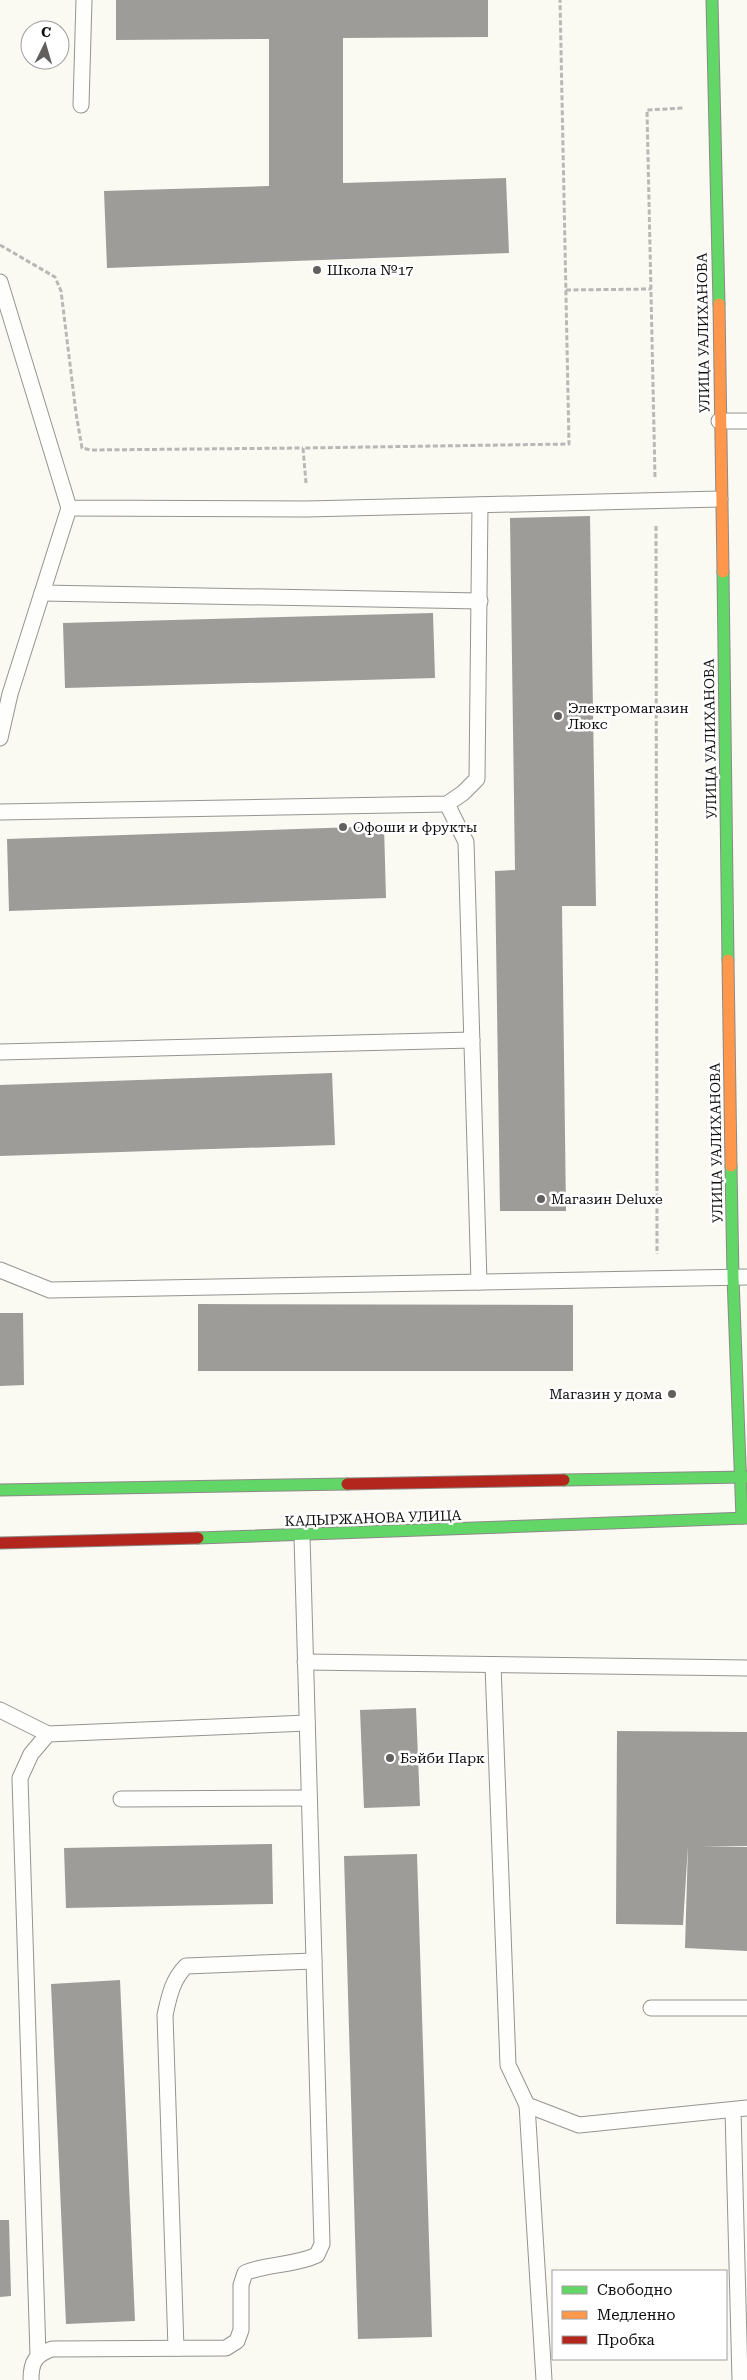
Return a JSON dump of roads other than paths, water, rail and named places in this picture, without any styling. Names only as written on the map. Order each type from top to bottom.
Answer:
[{"type":"street","name":"УЛИЦА УАЛИХАНОВА","points":[[712,0],[716,107],[720,499],[745,1518]]},
{"type":"street","points":[[0,1490],[744,1477]]},
{"type":"street","name":"КАДЫРЖАНОВА УЛИЦА","points":[[0,1543],[302,1536],[745,1518]]},
{"type":"lane","points":[[81,105],[84,0]]},
{"type":"lane","points":[[0,282],[69,508],[10,694],[0,738]]},
{"type":"lane","points":[[719,421],[747,421]]},
{"type":"lane","points":[[69,508],[307,509],[720,499]]},
{"type":"lane","points":[[0,812],[447,804],[463,793],[477,779],[480,505]]},
{"type":"lane","points":[[42,593],[480,601]]},
{"type":"lane","points":[[447,804],[466,842],[479,1282]]},
{"type":"lane","points":[[0,1052],[472,1040]]},
{"type":"lane","points":[[4,1275],[50,1290],[740,1277]]},
{"type":"lane","points":[[38,2354],[52,2349],[226,2348],[237,2341],[241,2330],[241,2285],[245,2273],[257,2268],[305,2261],[317,2255],[322,2244],[302,1536]]},
{"type":"lane","points":[[305,1662],[747,1668]]},
{"type":"lane","points":[[493,1665],[508,2065],[527,2105],[544,2380]]},
{"type":"lane","points":[[0,1710],[48,1734],[307,1723]]},
{"type":"lane","points":[[31,2380],[31,2366],[38,2354],[20,1778],[31,1754],[48,1734]]},
{"type":"lane","points":[[121,1799],[309,1798]]},
{"type":"lane","points":[[176,2348],[165,2015],[171,1990],[177,1975],[186,1966],[314,1961]]},
{"type":"lane","points":[[651,2008],[747,2008]]},
{"type":"lane","points":[[527,2105],[579,2125],[740,2109],[740,2380]]},
{"type":"place","name":"Школа №17","points":[[317,270]]},
{"type":"place","name":"Электромагазин Люкс","points":[[558,716]]},
{"type":"place","name":"Офоши и фрукты","points":[[343,827]]},
{"type":"place","name":"Магазин Deluxe","points":[[541,1199]]},
{"type":"place","name":"Магазин у дома","points":[[672,1394]]},
{"type":"place","name":"Бэйби Парк","points":[[390,1758]]}]
